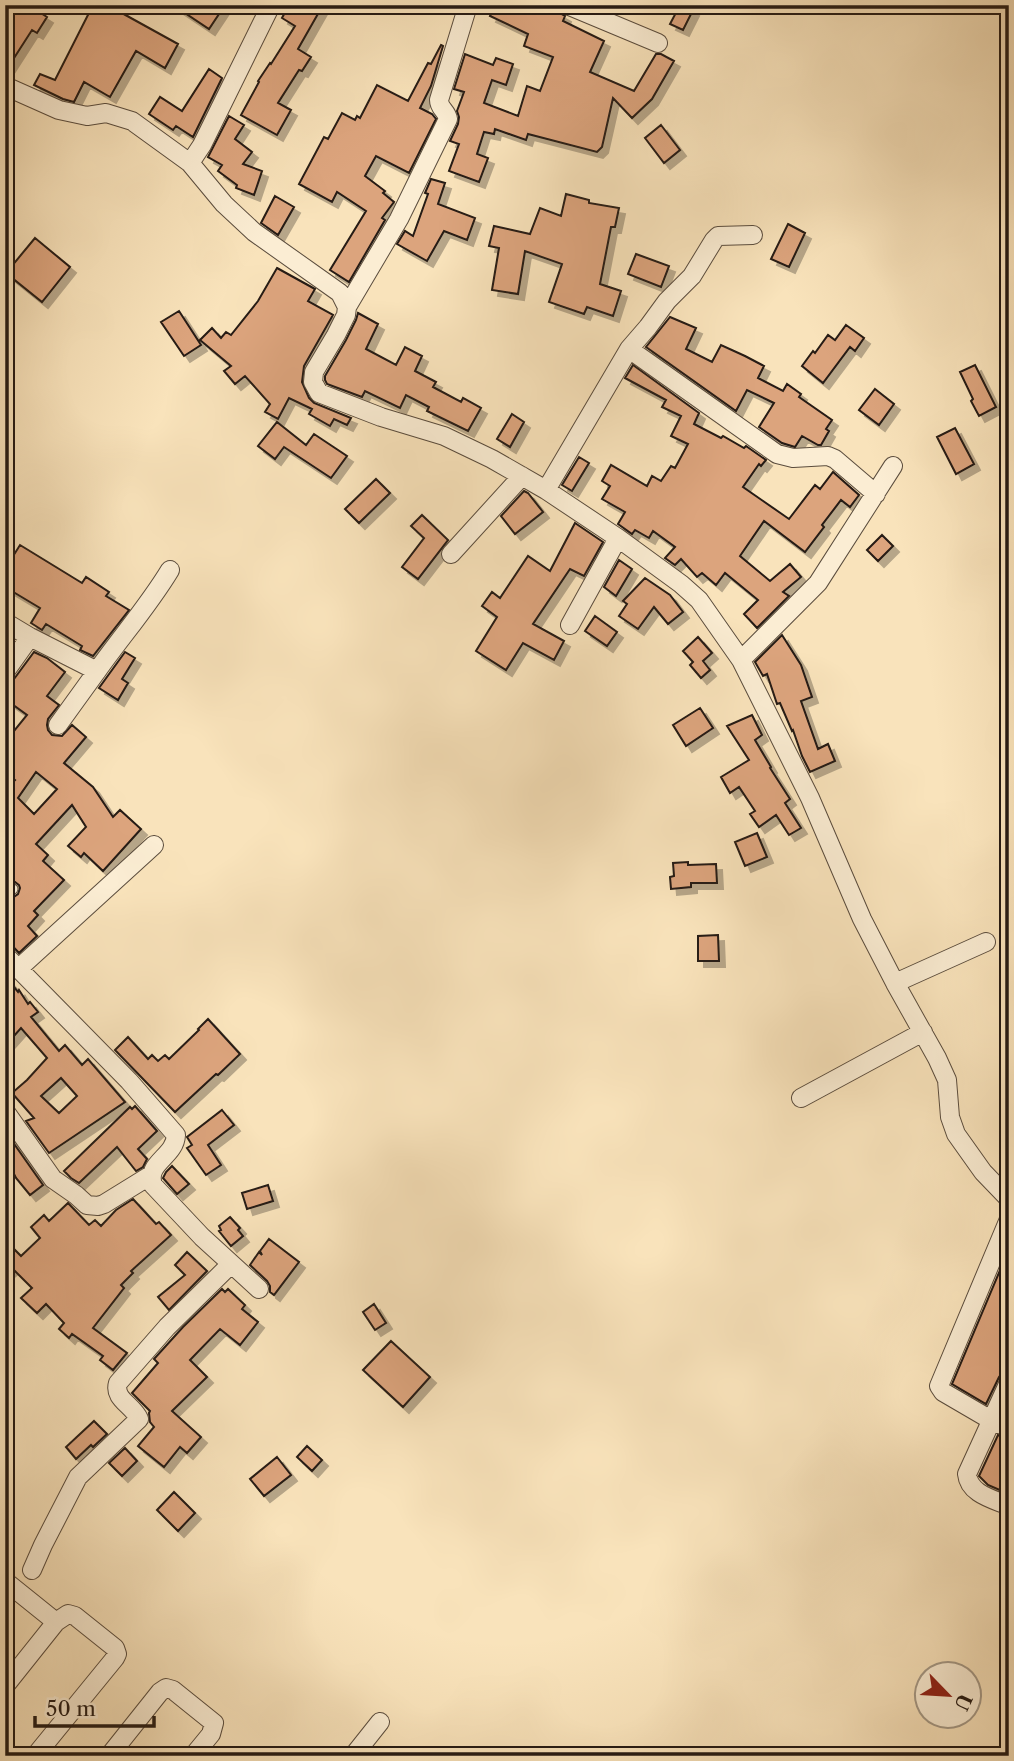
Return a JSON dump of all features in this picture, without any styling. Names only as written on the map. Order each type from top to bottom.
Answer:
[{"type":"street","points":[[190,163],[202,145],[271,5]]},
{"type":"street","points":[[468,5],[439,100],[448,119],[399,219],[347,307],[337,335],[314,372],[313,382],[318,393],[381,417],[444,436],[492,459],[546,490],[618,538],[699,600],[741,660],[810,798],[862,919],[937,1058],[947,1080],[950,1117],[956,1134],[983,1172],[1005,1195]]},
{"type":"street","points":[[567,5],[658,43]]},
{"type":"street","points":[[5,86],[59,110],[87,116],[106,113],[132,121],[190,163],[224,204],[254,232],[333,287],[340,293],[347,307]]},
{"type":"street","points":[[546,490],[629,349],[667,301],[699,267],[714,240],[718,236],[752,235]]},
{"type":"street","points":[[629,349],[777,454],[793,458],[835,458],[876,494]]},
{"type":"street","points":[[741,660],[818,583],[893,466]]},
{"type":"street","points":[[451,554],[522,476]]},
{"type":"street","points":[[570,625],[618,538]]},
{"type":"street","points":[[58,725],[156,593],[170,570]]},
{"type":"street","points":[[5,622],[97,671]]},
{"type":"street","points":[[5,672],[30,637]]},
{"type":"street","points":[[18,969],[154,845]]},
{"type":"street","points":[[895,983],[986,942]]},
{"type":"street","points":[[5,955],[129,1081],[176,1135],[174,1146],[157,1164],[151,1175],[104,1204],[87,1205],[53,1179],[5,1111]]},
{"type":"street","points":[[801,1098],[923,1032]]},
{"type":"street","points":[[151,1175],[153,1185],[173,1209],[259,1289]]},
{"type":"street","points":[[1009,1219],[939,1386],[943,1392],[1009,1428]]},
{"type":"street","points":[[32,1570],[78,1476],[139,1419],[136,1412],[117,1394],[118,1383],[167,1326],[231,1264]]},
{"type":"street","points":[[1009,1382],[967,1474],[974,1490],[1009,1506]]},
{"type":"street","points":[[5,1581],[57,1622]]},
{"type":"street","points":[[5,1686],[57,1622],[68,1614],[75,1616],[115,1648],[117,1654],[35,1756]]},
{"type":"street","points":[[109,1756],[166,1688],[173,1690],[214,1723],[211,1734],[193,1756]]},
{"type":"street","points":[[353,1756],[380,1722]]},
{"type":"lane","points":[[5,896],[13,889]]},
{"type":"building","points":[[5,5],[28,5],[47,17],[37,33],[32,30],[5,72]]},
{"type":"building","points":[[93,5],[124,5],[120,12],[178,44],[165,68],[136,51],[110,97],[84,82],[74,102],[34,85],[40,74],[55,80]]},
{"type":"building","points":[[173,5],[225,5],[209,29]]},
{"type":"building","points":[[289,5],[323,5],[298,49],[311,57],[302,71],[299,70],[278,103],[291,110],[277,135],[241,115],[258,81],[295,26],[282,18]]},
{"type":"building","points":[[495,5],[556,6],[558,12],[565,16],[563,21],[604,41],[590,72],[634,91],[656,54],[674,61],[652,99],[632,118],[613,98],[602,147],[597,152],[528,134],[526,140],[495,129],[494,134],[484,132],[477,154],[488,158],[479,182],[449,171],[459,144],[450,141],[458,124],[457,111],[464,92],[454,89],[465,54],[493,65],[496,58],[513,64],[506,85],[492,80],[484,103],[518,116],[527,86],[540,91],[553,57],[524,46],[528,34],[490,16]]},
{"type":"building","points":[[680,5],[693,10],[683,30],[670,24]]},
{"type":"building","points":[[441,45],[443,46],[431,86],[420,108],[436,119],[409,173],[376,156],[365,176],[385,191],[383,193],[394,202],[382,218],[385,220],[349,282],[330,270],[366,211],[337,192],[332,202],[299,184],[324,137],[328,139],[342,113],[355,120],[357,116],[360,118],[377,85],[408,101]]},
{"type":"building","points":[[209,69],[222,78],[193,137],[176,126],[173,130],[149,114],[160,97],[182,111]]},
{"type":"building","points":[[229,116],[244,125],[235,139],[252,152],[243,164],[262,171],[254,195],[236,188],[237,185],[218,171],[222,165],[208,157]]},
{"type":"building","points":[[661,125],[680,150],[664,163],[645,138]]},
{"type":"building","points":[[431,179],[445,183],[438,204],[475,218],[467,240],[444,231],[427,261],[397,244],[405,231],[413,236]]},
{"type":"building","points":[[566,194],[589,200],[589,203],[619,208],[615,227],[611,227],[600,284],[621,291],[613,316],[587,307],[584,314],[549,302],[562,264],[525,251],[518,294],[492,290],[499,248],[489,246],[494,226],[530,234],[540,208],[561,216]]},
{"type":"building","points":[[275,196],[294,207],[278,235],[261,223]]},
{"type":"building","points":[[788,224],[805,233],[789,267],[771,259]]},
{"type":"building","points":[[35,238],[70,267],[42,302],[6,273]]},
{"type":"building","points":[[636,254],[669,266],[661,287],[628,274]]},
{"type":"building","points":[[277,268],[315,289],[308,301],[333,315],[304,366],[302,382],[314,403],[351,418],[347,425],[334,419],[330,426],[309,414],[312,409],[289,398],[278,419],[265,412],[270,404],[245,376],[235,384],[224,371],[231,366],[200,340],[212,328],[221,338],[226,332],[231,335],[258,301]]},
{"type":"building","points":[[179,311],[201,345],[184,356],[161,322]]},
{"type":"building","points":[[358,313],[378,324],[366,349],[396,365],[405,347],[422,356],[415,371],[436,382],[433,387],[461,402],[463,398],[481,408],[468,431],[427,411],[429,407],[406,395],[400,408],[365,391],[362,397],[327,384],[325,376]]},
{"type":"building","points":[[670,317],[696,328],[686,349],[712,362],[721,345],[745,356],[764,366],[758,378],[783,391],[787,384],[801,394],[799,397],[832,420],[821,445],[802,436],[795,447],[782,443],[759,427],[774,403],[747,390],[736,411],[646,347]]},
{"type":"building","points":[[846,325],[864,338],[855,351],[850,347],[823,383],[802,366],[828,335],[835,340]]},
{"type":"building","points":[[633,365],[699,413],[694,424],[744,448],[746,446],[766,460],[761,466],[759,464],[743,487],[789,519],[815,485],[820,489],[833,472],[859,495],[850,507],[841,500],[805,552],[764,521],[740,556],[770,581],[790,564],[801,577],[783,592],[789,596],[757,628],[744,614],[758,600],[725,573],[716,585],[702,573],[697,577],[681,559],[675,565],[665,558],[675,547],[653,531],[649,538],[635,530],[632,534],[618,524],[625,512],[602,499],[610,486],[602,481],[611,465],[647,486],[652,476],[661,481],[671,466],[675,468],[688,444],[671,436],[681,416],[662,407],[666,400],[625,378]]},
{"type":"building","points":[[975,365],[996,407],[979,416],[960,372]]},
{"type":"building","points":[[875,389],[894,404],[879,425],[859,410]]},
{"type":"building","points":[[512,414],[524,422],[510,447],[497,439]]},
{"type":"building","points":[[277,422],[306,445],[314,434],[347,456],[331,478],[284,447],[275,459],[258,446]]},
{"type":"building","points":[[955,428],[974,464],[956,474],[937,437]]},
{"type":"building","points":[[579,457],[589,463],[572,491],[562,485]]},
{"type":"building","points":[[376,479],[390,493],[359,523],[345,509]]},
{"type":"building","points":[[524,491],[543,512],[515,534],[501,516]]},
{"type":"building","points":[[422,515],[448,540],[418,579],[402,567],[424,538],[411,526]]},
{"type":"building","points":[[575,523],[603,542],[584,576],[570,569],[533,624],[564,641],[554,660],[523,643],[506,670],[476,651],[497,617],[482,606],[492,592],[500,598],[528,556],[550,571]]},
{"type":"building","points":[[882,535],[893,546],[878,561],[867,550]]},
{"type":"building","points":[[20,545],[82,583],[86,577],[109,592],[106,596],[129,610],[93,656],[80,650],[82,646],[46,624],[42,630],[31,623],[40,608],[5,587],[5,569]]},
{"type":"building","points":[[619,560],[632,569],[616,596],[604,587]]},
{"type":"building","points":[[645,578],[670,595],[683,612],[668,624],[654,607],[638,629],[619,616],[627,604],[623,601]]},
{"type":"building","points":[[595,616],[617,632],[607,646],[585,631]]},
{"type":"building","points":[[782,635],[801,665],[812,697],[801,701],[818,749],[828,744],[835,761],[810,772],[780,703],[777,704],[767,674],[763,676],[755,662]]},
{"type":"building","points":[[698,637],[712,653],[703,661],[710,670],[701,678],[690,665],[693,662],[683,651]]},
{"type":"building","points":[[34,652],[65,672],[47,696],[59,705],[48,719],[48,730],[52,735],[62,736],[72,725],[86,737],[64,763],[93,787],[113,817],[120,810],[141,829],[103,871],[84,853],[81,857],[68,846],[86,827],[72,805],[36,844],[48,855],[43,861],[64,880],[34,911],[38,915],[28,926],[37,936],[19,953],[5,938],[5,903],[18,894],[20,888],[15,882],[5,886],[5,786],[7,788],[15,780],[5,772],[5,742],[27,715],[5,699],[5,683],[14,679]],"holes":[[[36,772],[57,789],[34,814],[18,798]]]},
{"type":"building","points":[[125,652],[135,658],[122,679],[128,683],[118,700],[99,688]]},
{"type":"building","points":[[700,708],[713,728],[686,746],[673,725]]},
{"type":"building","points":[[752,715],[762,735],[755,740],[790,799],[785,803],[801,828],[789,835],[776,815],[759,827],[750,814],[755,811],[739,787],[730,793],[721,777],[749,760],[727,726]]},
{"type":"building","points":[[757,833],[767,857],[745,866],[735,842]]},
{"type":"building","points":[[688,862],[688,865],[716,864],[717,883],[691,883],[691,887],[671,889],[673,863]]},
{"type":"building","points":[[718,935],[719,961],[698,961],[698,936]]},
{"type":"building","points":[[5,976],[38,1012],[31,1017],[59,1051],[65,1045],[82,1065],[88,1059],[125,1102],[49,1153],[26,1121],[34,1118],[12,1093],[47,1058],[21,1028],[5,1046]],"holes":[[[61,1078],[77,1096],[59,1113],[41,1096]]]},
{"type":"building","points":[[208,1019],[240,1054],[175,1112],[115,1050],[128,1037],[148,1059],[152,1055],[158,1061],[165,1055],[169,1059]]},
{"type":"building","points":[[135,1106],[157,1131],[138,1149],[147,1159],[143,1167],[136,1171],[117,1147],[79,1183],[71,1178],[64,1171],[130,1107],[132,1109]]},
{"type":"building","points":[[222,1110],[234,1125],[208,1145],[221,1165],[206,1175],[187,1148],[192,1145],[187,1137]]},
{"type":"building","points":[[5,1131],[43,1185],[30,1195],[16,1178],[5,1156]]},
{"type":"building","points":[[172,1166],[189,1184],[177,1194],[163,1178]]},
{"type":"building","points":[[268,1185],[273,1201],[247,1209],[242,1193]]},
{"type":"building","points":[[133,1199],[156,1224],[159,1222],[171,1235],[131,1271],[133,1273],[121,1285],[124,1288],[93,1328],[127,1353],[113,1370],[100,1360],[103,1356],[72,1334],[69,1338],[59,1329],[64,1323],[46,1304],[37,1313],[21,1298],[32,1288],[12,1268],[5,1274],[5,1240],[21,1256],[40,1238],[31,1227],[44,1215],[49,1221],[68,1203],[89,1225],[95,1220],[101,1226],[116,1210]]},
{"type":"building","points":[[230,1217],[243,1236],[231,1246],[219,1231],[219,1226]]},
{"type":"building","points":[[269,1239],[299,1262],[274,1295],[270,1292],[267,1281],[250,1265],[259,1252],[262,1255],[260,1251]]},
{"type":"building","points":[[1009,1249],[1009,1371],[1003,1372],[999,1377],[986,1404],[952,1384]]},
{"type":"building","points":[[187,1252],[207,1271],[169,1310],[158,1297],[185,1275],[175,1265]]},
{"type":"building","points":[[222,1289],[225,1292],[228,1289],[245,1305],[242,1309],[258,1322],[240,1345],[220,1329],[190,1360],[207,1377],[172,1411],[201,1437],[187,1453],[180,1447],[164,1467],[138,1446],[154,1427],[150,1422],[150,1411],[132,1393],[158,1363],[154,1359]]},
{"type":"building","points":[[374,1304],[386,1323],[375,1330],[363,1312]]},
{"type":"building","points":[[391,1341],[430,1377],[403,1407],[363,1370]]},
{"type":"building","points":[[94,1421],[107,1434],[76,1459],[66,1447]]},
{"type":"building","points":[[998,1435],[1009,1439],[1009,1494],[988,1485],[979,1476]]},
{"type":"building","points":[[307,1446],[322,1460],[312,1471],[297,1457]]},
{"type":"building","points":[[125,1448],[137,1461],[122,1476],[109,1463]]},
{"type":"building","points":[[277,1457],[291,1475],[264,1496],[250,1479]]},
{"type":"building","points":[[174,1492],[195,1513],[178,1531],[157,1510]]}]
